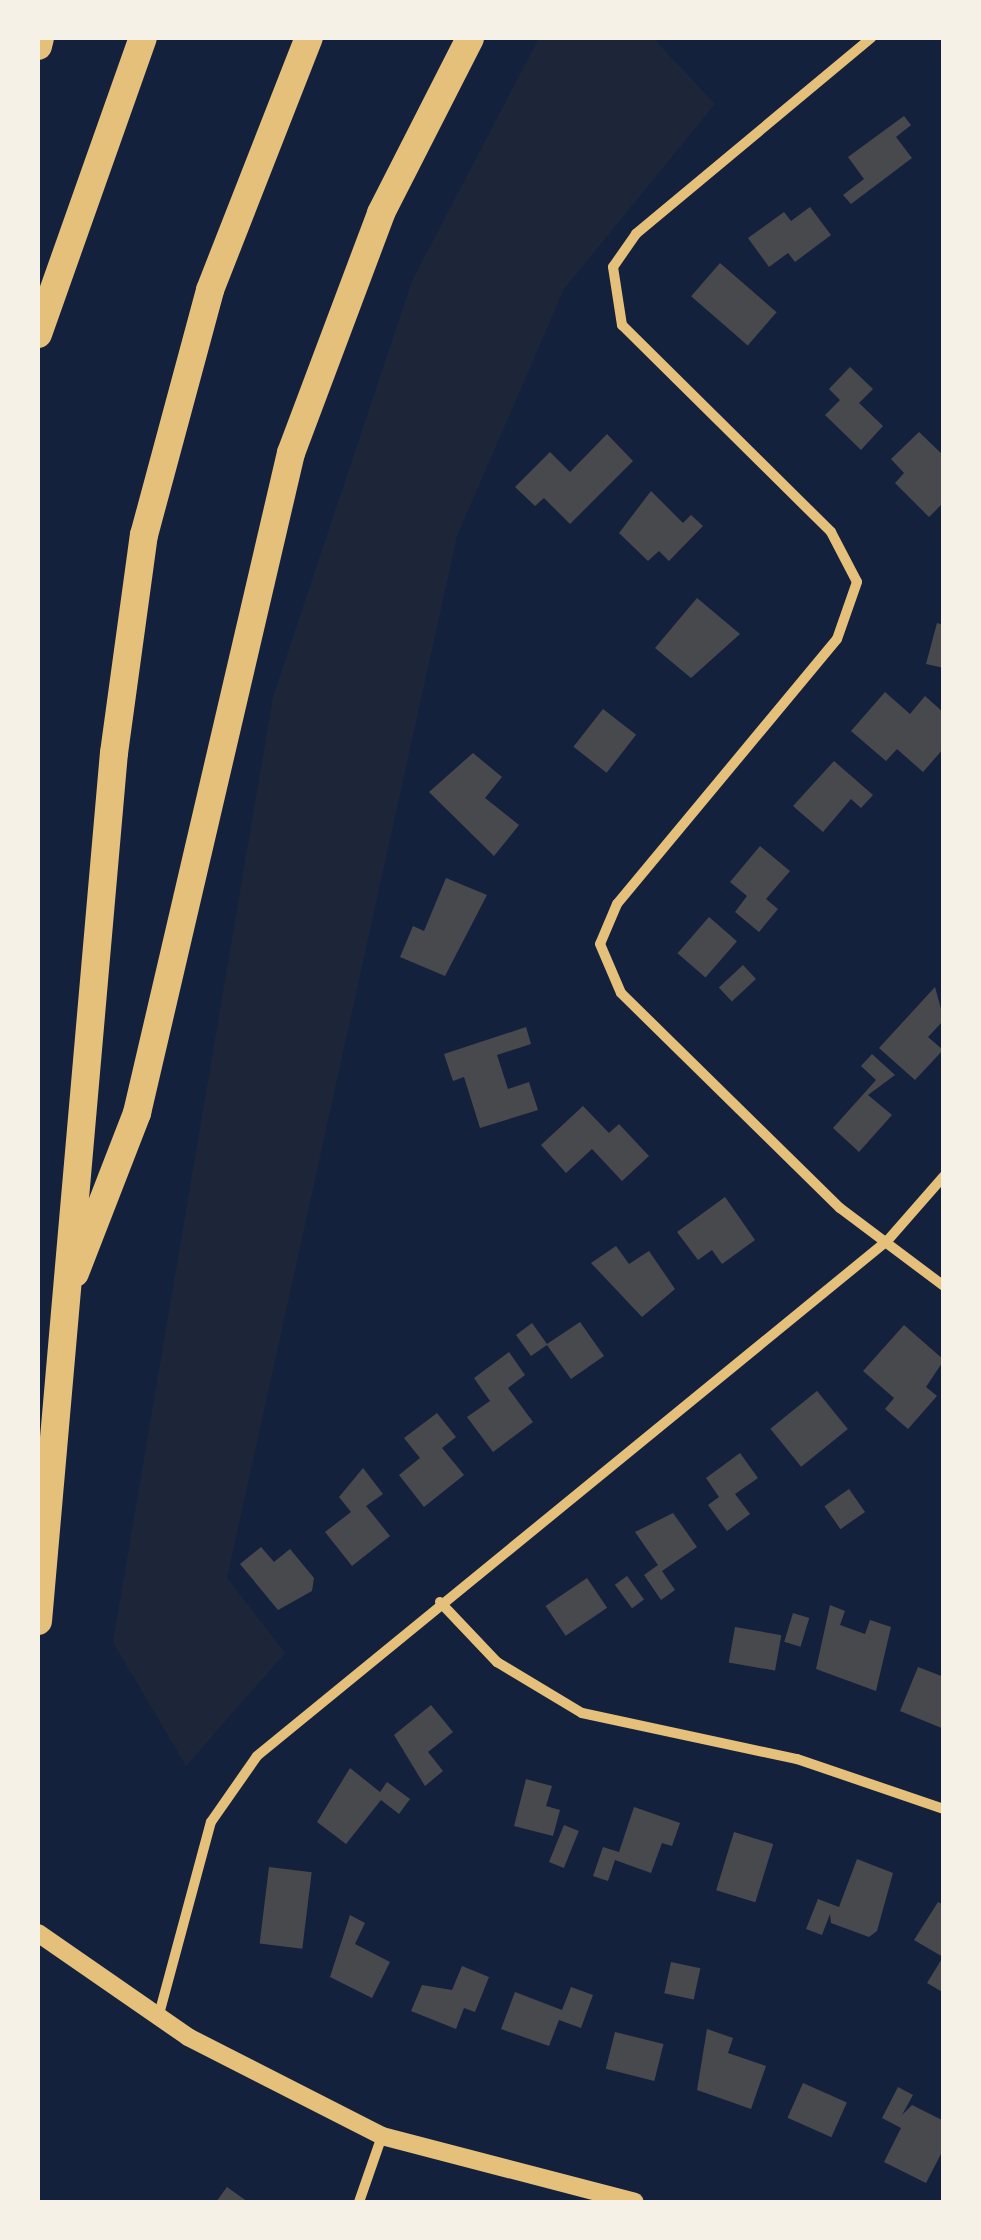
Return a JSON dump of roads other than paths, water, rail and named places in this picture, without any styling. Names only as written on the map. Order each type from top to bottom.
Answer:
[{"type":"highway","points":[[38,46],[40,38]]},
{"type":"highway","points":[[38,334],[143,38]]},
{"type":"highway","points":[[38,1620],[114,753],[144,535],[210,290],[308,38]]},
{"type":"highway","points":[[67,1289],[137,1113],[296,437],[380,213],[470,38]]},
{"type":"street","points":[[870,38],[636,234],[613,267],[622,324],[831,532],[857,582],[837,639],[617,904],[600,944],[621,994],[840,1208],[888,1240],[944,1286]]},
{"type":"street","points":[[158,2018],[198,1857],[232,1787],[288,1722],[888,1240],[944,1176]]},
{"type":"street","points":[[440,1602],[498,1662],[582,1713],[797,1758],[944,1809]]},
{"type":"street","points":[[38,1932],[158,2018],[382,2136],[635,2202]]},
{"type":"street","points":[[359,2202],[382,2136]]}]
